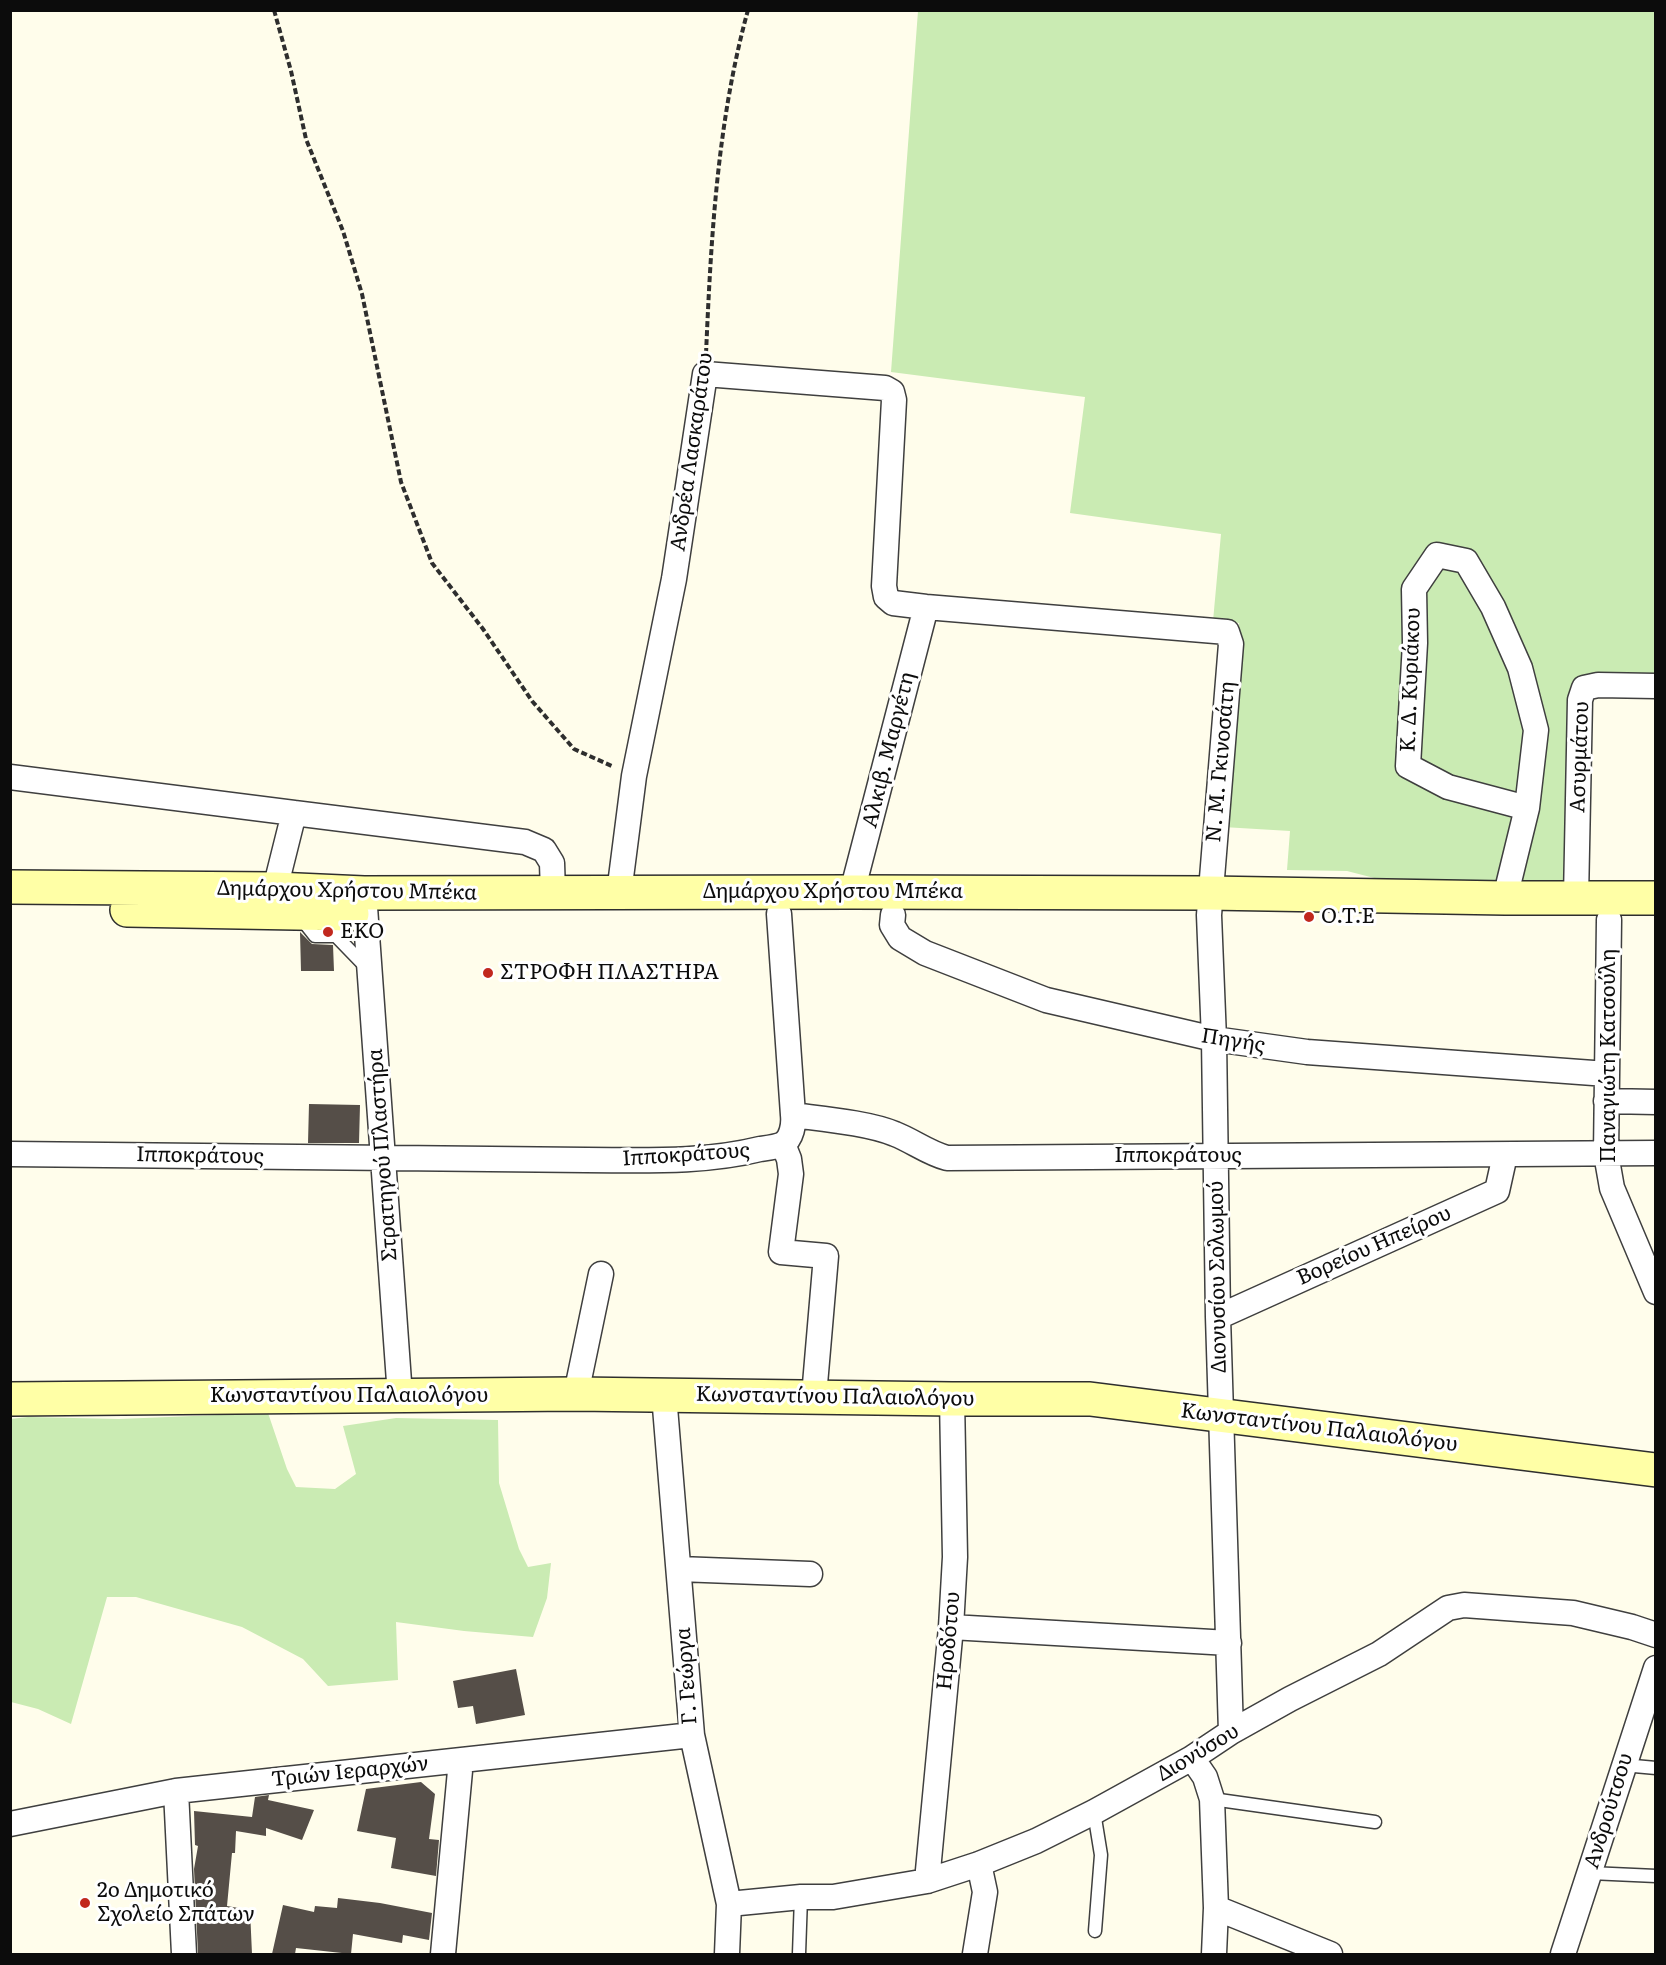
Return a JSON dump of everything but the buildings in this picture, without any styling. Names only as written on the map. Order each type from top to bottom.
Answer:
[{"type":"main road","name":"Δημάρχου Χρήστου Μπέκα","points":[[10,887],[275,889],[355,915],[553,893],[852,892],[1656,920]]},
{"type":"main road","name":"Δημάρχου Χρήστου Μπέκα","points":[[10,908],[355,915],[893,915],[1209,904],[1504,898],[1656,898]]},
{"type":"main road","name":"Κωνσταντίνου Παλαιολόγου","points":[[10,1399],[576,1394],[1090,1399],[1656,1470]]},
{"type":"street","name":"Ανδρέα Λασκαράτου","points":[[619,893],[634,776],[674,579],[705,374]]},
{"type":"street","points":[[705,374],[885,388],[892,392],[894,400],[884,586],[886,597],[893,603],[926,607]]},
{"type":"street","name":"Κ. Δ. Κυριάκου","points":[[1504,898],[1527,808],[1536,730],[1520,668],[1492,607],[1466,561],[1437,555],[1414,589],[1415,643],[1408,766],[1448,787],[1527,808]]},
{"type":"street","name":"Ν. Μ. Γκινοσάτη","points":[[926,607],[1227,632],[1231,644],[1209,904]]},
{"type":"street","name":"Αλκιβ. Μαργέτη","points":[[852,892],[926,607]]},
{"type":"street","name":"Ασυρμάτου","points":[[1576,898],[1580,700],[1584,688],[1598,685],[1656,686]]},
{"type":"street","points":[[10,777],[525,842],[544,850],[552,863],[553,893]]},
{"type":"street","points":[[275,889],[294,813]]},
{"type":"street","name":"Διονυσίου Σολωμού","points":[[1209,904],[1214,1039],[1218,1317],[1231,1732]]},
{"type":"street","points":[[779,914],[793,1114],[790,1136],[783,1144],[789,1159],[791,1174],[781,1252],[826,1256],[814,1396]]},
{"type":"street","name":"Στρατηγού Πλαστήρα","points":[[355,915],[370,971],[400,1396]]},
{"type":"street","name":"Πηγής","points":[[893,915],[892,925],[900,938],[925,953],[1046,1000],[1214,1039],[1307,1052],[1607,1074]]},
{"type":"street","name":"Παναγιώτη Κατσούλη","points":[[1609,920],[1606,1154],[1612,1188],[1656,1292]]},
{"type":"street","points":[[1606,1101],[1656,1102]]},
{"type":"street","name":"Ιπποκράτους","points":[[793,1114],[880,1129],[946,1158],[1656,1154]]},
{"type":"street","name":"Ιπποκράτους","points":[[10,1154],[677,1160],[748,1152],[783,1144]]},
{"type":"street","name":"Βορείου Ηπείρου","points":[[1218,1317],[1497,1191],[1505,1155]]},
{"type":"street","points":[[576,1394],[602,1274]]},
{"type":"street","name":"Γ. Γεώργα","points":[[664,1395],[692,1735],[729,1904],[727,1954]]},
{"type":"street","name":"Ηροδότου","points":[[927,1881],[951,1627],[955,1557],[952,1399]]},
{"type":"street","points":[[679,1569],[810,1574]]},
{"type":"street","name":"Διονύσου","points":[[729,1904],[801,1897],[833,1897],[927,1881],[980,1864],[1036,1841],[1192,1758],[1231,1732],[1379,1654],[1448,1608],[1464,1605],[1572,1613],[1656,1635]]},
{"type":"street","points":[[951,1627],[1229,1643]]},
{"type":"street","name":"Ανδρούτσου","points":[[1563,1954],[1656,1668]]},
{"type":"street","name":"Τριών Ιεραρχών","points":[[10,1824],[176,1791],[692,1735]]},
{"type":"street","points":[[1192,1758],[1205,1777],[1212,1799],[1216,1908],[1214,1954]]},
{"type":"street","points":[[443,1954],[461,1760]]},
{"type":"street","points":[[176,1791],[184,1954]]},
{"type":"street","points":[[975,1954],[984,1892],[980,1864]]},
{"type":"street","points":[[1216,1908],[1330,1954]]},
{"type":"lane","points":[[355,915],[370,971]]},
{"type":"lane","points":[[1623,1765],[1656,1768]]},
{"type":"lane","points":[[1212,1799],[1375,1822]]},
{"type":"lane","points":[[1094,1812],[1101,1855],[1095,1931]]},
{"type":"lane","points":[[1590,1874],[1656,1876]]},
{"type":"lane","points":[[799,1954],[801,1897]]},
{"type":"path","points":[[274,10],[291,71],[306,139],[343,231],[362,294],[401,482],[432,563],[483,629],[532,701],[574,749],[634,776]]},
{"type":"path","name":"Ανδρέα Λασκαράτου","points":[[705,374],[716,189],[737,50],[748,10]]},
{"type":"green space","name":"Ο.Τ.Ε","points":[[918,11],[1655,11],[1655,678],[1574,679],[1568,881],[1382,880],[1347,871],[1287,870],[1290,831],[1223,827],[1239,623],[1213,621],[1221,534],[1070,513],[1085,397],[891,372]]},
{"type":"green space","points":[[268,1413],[287,1469],[296,1487],[335,1489],[356,1474],[343,1426],[396,1418],[498,1420],[499,1483],[519,1549],[528,1567],[551,1563],[547,1598],[533,1637],[396,1622],[398,1680],[328,1686],[303,1659],[242,1627],[136,1597],[107,1597],[71,1724],[38,1709],[11,1702],[10,1419],[28,1417],[119,1419]]},
{"type":"place","name":"Ο.Τ.Ε","points":[[1309,917]]},
{"type":"place","name":"ΕΚΟ","points":[[328,932]]},
{"type":"place","name":"ΣΤΡΟΦΗ ΠΛΑΣΤΗΡΑ","points":[[488,973]]},
{"type":"place","name":"2ο Δημοτικό Σχολείο Σπάτων","points":[[85,1903]]}]
